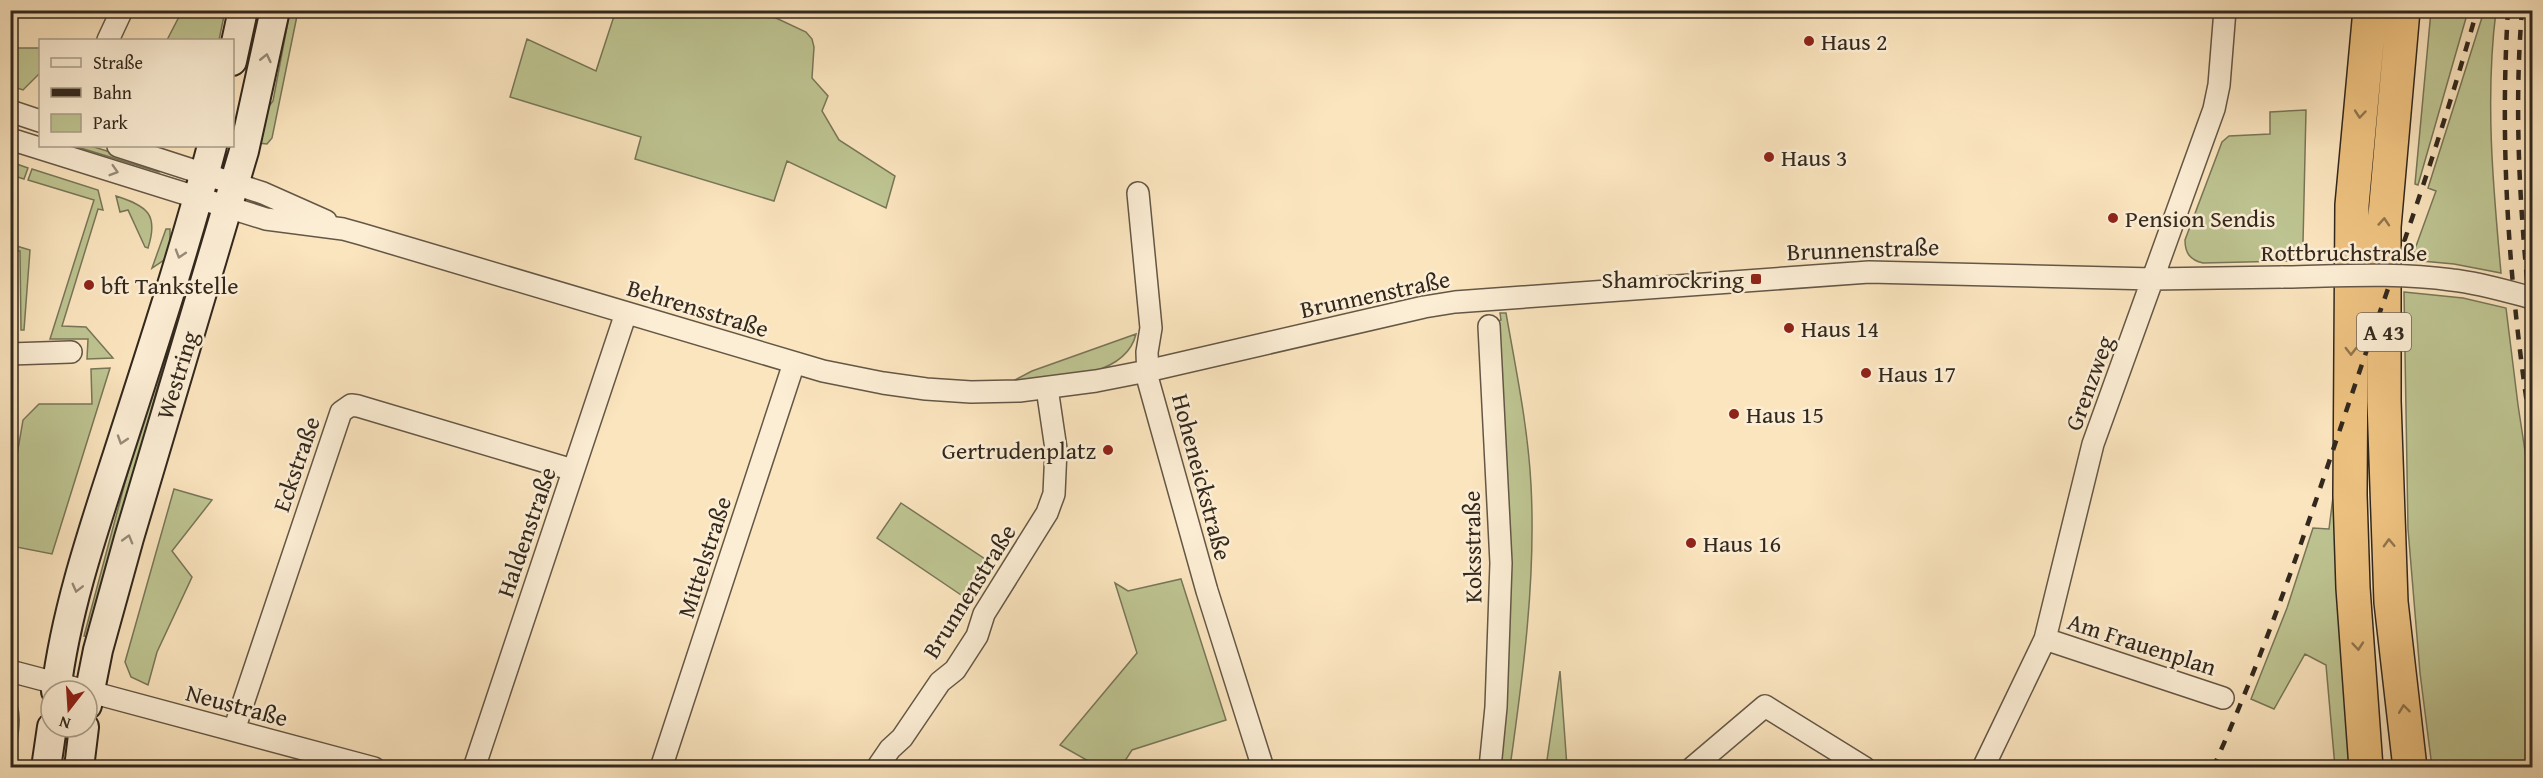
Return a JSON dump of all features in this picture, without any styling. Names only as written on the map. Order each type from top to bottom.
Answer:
[{"type":"highway","name":"A 43","points":[[2370,10],[2352,217],[2350,495],[2353,588],[2364,726],[2372,768]]},
{"type":"highway","name":"A 43","points":[[2403,10],[2384,226],[2384,401],[2391,602],[2410,768]]},
{"type":"highway","points":[[2397,63],[2413,10]]},
{"type":"highway","points":[[2364,726],[2366,768]]},
{"type":"main road","points":[[234,53],[243,10]]},
{"type":"main road","name":"Westring","points":[[91,679],[135,516],[231,196],[255,106],[275,10]]},
{"type":"main road","name":"Westring","points":[[58,679],[67,629],[93,532],[212,147]]},
{"type":"main road","points":[[46,768],[50,739]]},
{"type":"main road","points":[[79,768],[83,739]]},
{"type":"street","points":[[108,39],[123,10]]},
{"type":"street","name":"Grenzweg","points":[[1983,768],[2045,639],[2093,444],[2218,97],[2225,10]]},
{"type":"street","points":[[10,111],[39,121]]},
{"type":"street","name":"Behrensstraße","points":[[10,139],[39,146]]},
{"type":"street","name":"Behrensstraße","points":[[43,147],[201,186],[231,196],[267,219],[343,229],[848,377],[926,389],[995,392],[1047,388]]},
{"type":"street","name":"Behrensstraße","points":[[120,147],[201,186]]},
{"type":"street","name":"Hoheneickstraße","points":[[1138,193],[1150,328],[1147,371],[1179,498],[1243,710],[1263,768]]},
{"type":"street","name":"Brunnenstraße","points":[[878,768],[890,749],[902,738],[940,682],[955,670],[977,636],[984,614],[1052,502],[1056,449],[1047,388],[1147,371],[1412,309],[1455,302],[1869,272],[2153,279]]},
{"type":"street","name":"Rottbruchstraße","points":[[2153,279],[2379,275],[2435,278],[2491,287],[2532,298]]},
{"type":"street","name":"Haldenstraße","points":[[474,768],[626,313]]},
{"type":"street","name":"Koksstraße","points":[[1489,326],[1501,563],[1496,707],[1490,768]]},
{"type":"street","points":[[10,354],[71,352]]},
{"type":"street","name":"Mittelstraße","points":[[662,768],[794,363]]},
{"type":"street","name":"Eckstraße","points":[[234,730],[321,468],[344,408],[358,406],[573,470]]},
{"type":"street","name":"Am Frauenplan","points":[[2045,639],[2223,698]]},
{"type":"street","name":"Neustraße","points":[[10,671],[39,682]]},
{"type":"street","name":"Neustraße","points":[[99,698],[234,730],[375,768]]},
{"type":"street","points":[[1692,768],[1765,706],[1865,768]]},
{"type":"green space","points":[[616,10],[751,10],[776,18],[806,32],[812,39],[814,47],[812,78],[828,96],[822,111],[839,140],[895,176],[886,208],[787,161],[774,201],[635,159],[641,137],[510,97],[527,39],[596,71]]},
{"type":"green space","points":[[182,11],[225,11],[219,39],[168,39]]},
{"type":"green space","points":[[290,11],[298,11],[272,138],[267,144],[258,143],[266,110],[273,101]]},
{"type":"green space","points":[[2431,11],[2468,11],[2418,185],[2415,184]]},
{"type":"green space","points":[[2484,11],[2496,11],[2491,109],[2493,175],[2501,273],[2454,264],[2411,260],[2436,191],[2428,188]]},
{"type":"green space","points":[[11,48],[39,48],[39,74],[23,90],[11,86]]},
{"type":"green space","points":[[2306,110],[2303,243],[2288,261],[2203,263],[2192,258],[2187,252],[2185,240],[2222,142],[2229,136],[2270,134],[2270,112]]},
{"type":"green space","points":[[77,147],[94,147],[161,168],[159,172]]},
{"type":"green space","points":[[11,162],[28,168],[24,179],[11,175]]},
{"type":"green space","points":[[32,169],[98,190],[103,210],[98,209],[62,326],[86,327],[113,358],[87,359],[88,339],[50,339],[94,200],[28,180]]},
{"type":"green space","points":[[116,196],[136,204],[148,213],[152,227],[148,248],[145,247],[128,210],[120,212]]},
{"type":"green space","points":[[166,229],[170,229],[170,256],[152,268]]},
{"type":"green space","points":[[10,244],[30,250],[24,330],[21,330],[20,251],[11,251]]},
{"type":"green space","points":[[2404,292],[2463,298],[2506,308],[2532,497],[2532,767],[2432,767],[2420,673],[2408,529]]},
{"type":"green space","points":[[1500,313],[1506,313],[1527,442],[1531,485],[1532,556],[1527,627],[1510,767],[1497,768],[1498,321],[1501,320]]},
{"type":"green space","points":[[165,333],[171,335],[92,638],[84,636]]},
{"type":"green space","points":[[1136,334],[1129,349],[1118,360],[1103,368],[1066,377],[1013,381],[1032,371]]},
{"type":"green space","points":[[110,368],[52,554],[11,546],[11,490],[23,420],[39,404],[92,404],[91,369]]},
{"type":"green space","points":[[2335,481],[2357,767],[2335,767],[2326,665],[2305,654],[2274,709],[2251,699],[2287,608],[2313,528],[2329,529]]},
{"type":"green space","points":[[174,489],[212,500],[172,551],[192,577],[157,652],[148,685],[131,677],[125,662]]},
{"type":"green space","points":[[901,503],[994,565],[970,601],[877,538]]},
{"type":"green space","points":[[1181,579],[1226,720],[1132,750],[1121,767],[1099,767],[1060,745],[1137,653],[1115,583],[1128,591]]},
{"type":"green space","points":[[1560,671],[1567,767],[1546,767]]},
{"type":"green space","points":[[11,693],[16,701],[19,720],[13,768],[10,767]]},
{"type":"railway","points":[[2213,768],[2254,671],[2308,522],[2421,193],[2477,10]]},
{"type":"railway","points":[[2508,10],[2505,117],[2508,224],[2512,278],[2532,437]]},
{"type":"railway","points":[[2522,10],[2518,131],[2532,331]]},
{"type":"place","name":"Haus 2","points":[[1809,41]]},
{"type":"place","name":"Haus 3","points":[[1769,157]]},
{"type":"place","name":"Pension Sendis","points":[[2113,218]]},
{"type":"place","name":"Shamrockring","points":[[1756,279]]},
{"type":"place","name":"bft Tankstelle","points":[[89,285]]},
{"type":"place","name":"Haus 14","points":[[1789,328]]},
{"type":"place","name":"Haus 17","points":[[1866,373]]},
{"type":"place","name":"Haus 15","points":[[1734,414]]},
{"type":"place","name":"Gertrudenplatz","points":[[1108,450]]},
{"type":"place","name":"Haus 16","points":[[1691,543]]}]
